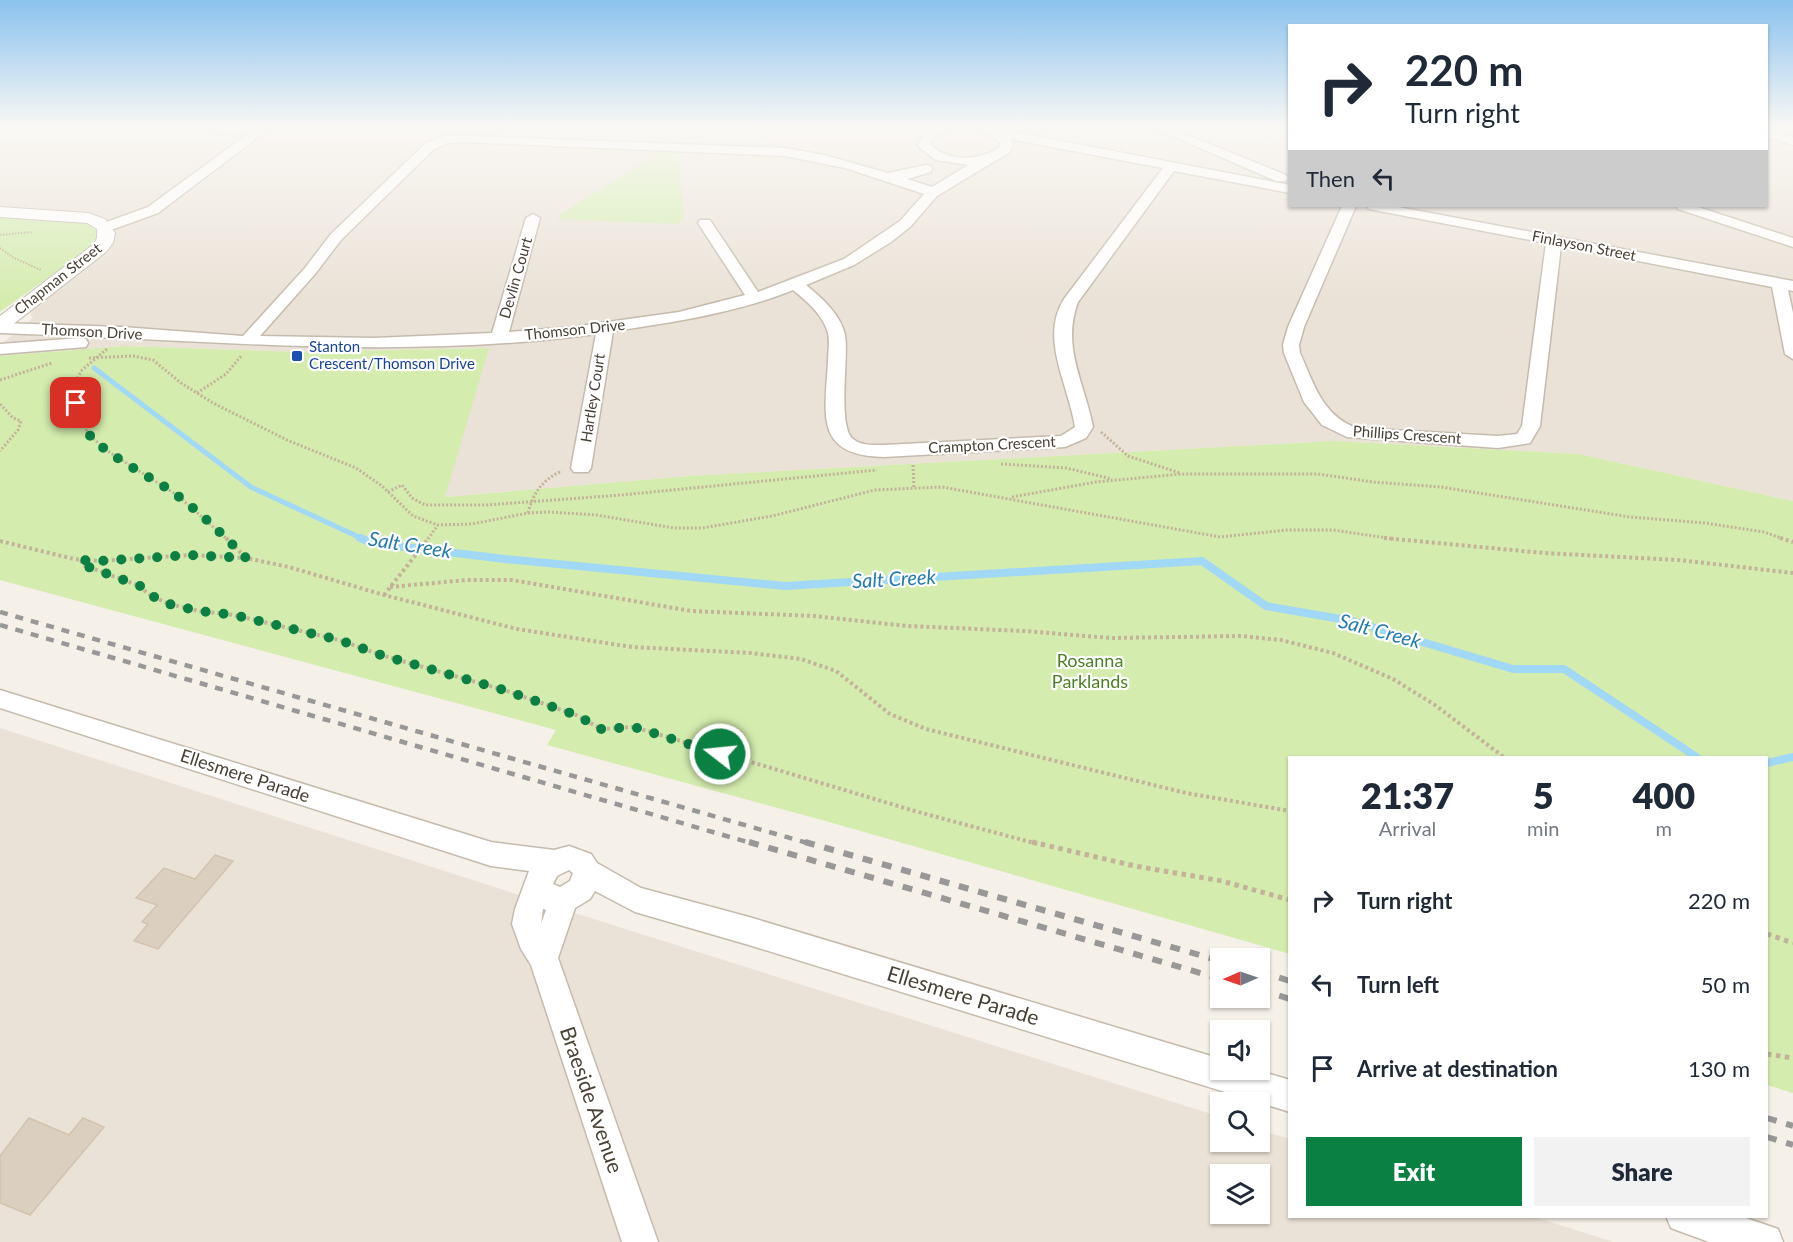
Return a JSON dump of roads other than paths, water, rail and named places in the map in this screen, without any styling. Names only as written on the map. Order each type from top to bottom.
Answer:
[{"type":"street","name":"Chapman Street","points":[[0,326],[105,242],[108,237],[106,227],[153,210],[185,186]]},
{"type":"street","points":[[250,341],[349,222],[387,186]]},
{"type":"street","points":[[918,186],[932,193]]},
{"type":"street","points":[[930,186],[932,193]]},
{"type":"street","name":"Thomson Drive","points":[[0,326],[122,332],[183,338],[374,343],[499,338],[605,328],[679,317],[796,285],[849,262],[886,240],[905,224],[932,193],[944,186]]},
{"type":"street","name":"Crampton Crescent","points":[[796,285],[819,305],[834,326],[837,336],[838,431],[841,439],[848,445],[859,449],[884,452],[1053,442],[1074,438],[1084,427],[1061,340],[1061,322],[1070,302],[1156,186]]},
{"type":"street","name":"Chapman Street","points":[[88,218],[132,214],[169,198]]},
{"type":"street","name":"Phillips Crescent","points":[[1349,207],[1296,327],[1291,345],[1292,353],[1318,410],[1334,425],[1354,433],[1498,442],[1523,439],[1531,426],[1554,240]]},
{"type":"street","name":"Finlayson Street","points":[[1379,207],[1786,285]]},
{"type":"street","points":[[1686,207],[1793,243]]},
{"type":"street","points":[[0,212],[88,218],[99,220],[106,227]]},
{"type":"street","name":"Devlin Court","points":[[499,338],[533,218]]},
{"type":"street","points":[[705,223],[755,298]]},
{"type":"street","points":[[0,316],[74,267]]},
{"type":"street","points":[[273,342],[298,300],[310,271]]},
{"type":"street","points":[[1786,285],[1793,354]]},
{"type":"street","name":"Hartley Court","points":[[581,468],[605,328]]},
{"type":"street","name":"Thomson Drive","points":[[0,349],[117,340],[183,338]]},
{"type":"street","name":"Ellesmere Parade","points":[[0,699],[490,854],[554,862]]},
{"type":"street","name":"Ellesmere Parade","points":[[490,854],[554,893],[635,899],[749,931],[1288,1095]]},
{"type":"street","points":[[561,859],[575,859],[581,862],[587,872],[584,886],[554,893],[543,872],[554,862],[561,859]]},
{"type":"street","name":"Ellesmere Parade","points":[[587,872],[635,899]]},
{"type":"street","name":"Braeside Avenue","points":[[554,893],[543,958],[640,1242]]},
{"type":"street","points":[[1689,1218],[1765,1242]]},
{"type":"waterway","name":"Salt Creek","points":[[94,368],[251,487],[363,539]]},
{"type":"waterway","name":"Salt Creek","points":[[360,538],[372,543],[505,559],[785,586],[1202,561],[1266,606],[1352,621],[1513,669],[1564,669],[1695,756]]},
{"type":"waterway","name":"Salt Creek","points":[[1768,763],[1793,757]]},
{"type":"railway","points":[[0,612],[811,844]]},
{"type":"railway","points":[[0,625],[754,844]]},
{"type":"railway","points":[[749,842],[1210,976]]},
{"type":"railway","points":[[805,842],[1210,958]]},
{"type":"railway","points":[[1270,975],[1288,980]]},
{"type":"railway","points":[[1270,993],[1288,998]]},
{"type":"railway","points":[[1768,1118],[1793,1126]]},
{"type":"railway","points":[[1768,1137],[1793,1145]]},
{"type":"place","name":"Stanton Crescent/Thomson Drive","points":[[297,356]]},
{"type":"park label","name":"Rosanna Parklands","points":[[1090,671]]}]
